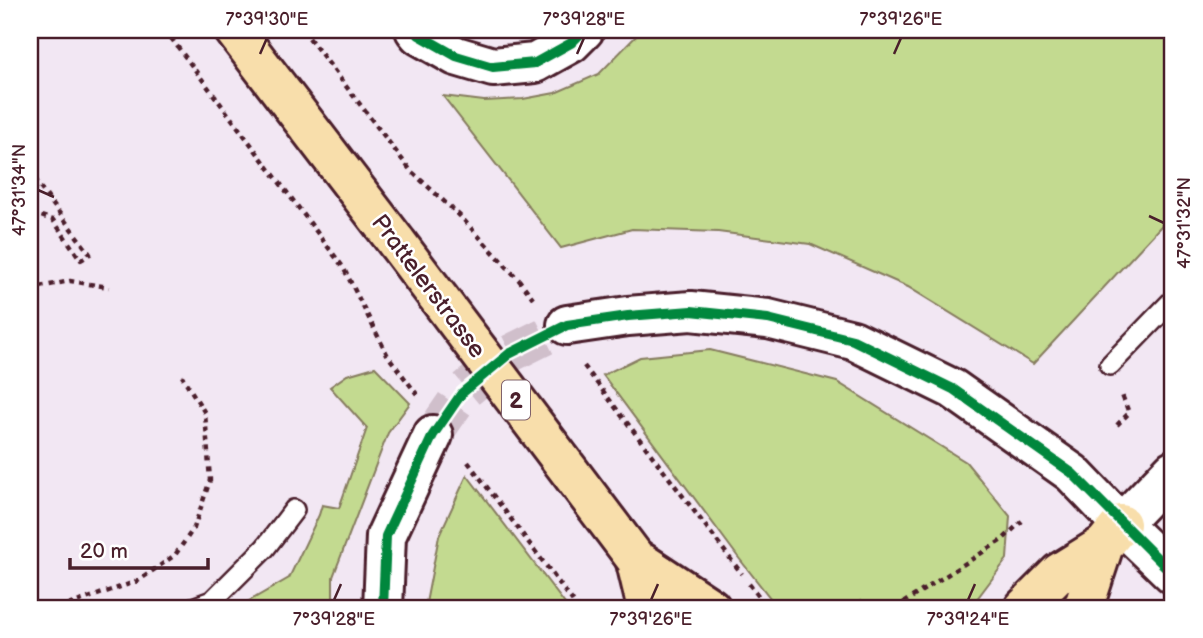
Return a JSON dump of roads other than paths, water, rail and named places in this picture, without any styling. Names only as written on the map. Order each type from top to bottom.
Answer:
[{"type":"main road","name":"Prattelerstrasse","points":[[234,30],[675,608]]},
{"type":"main road","points":[[1024,608],[1059,573],[1112,534]]},
{"type":"main road","points":[[1082,608],[1112,534]]},
{"type":"main road","points":[[635,558],[647,608]]},
{"type":"main road","points":[[635,558],[711,608]]},
{"type":"street","points":[[415,30],[456,56],[493,68],[535,63],[571,43],[584,30]]},
{"type":"street","points":[[567,325],[691,311],[768,319],[853,340],[953,388],[1072,473],[1112,534],[1173,574]]},
{"type":"street","points":[[383,608],[386,536],[430,421]]},
{"type":"street","points":[[1112,534],[1173,470]]},
{"type":"lane","points":[[1110,365],[1173,300]]},
{"type":"lane","points":[[193,608],[212,601],[265,548],[295,510]]},
{"type":"tunnel","points":[[433,435],[462,393],[509,354],[567,325]]}]
